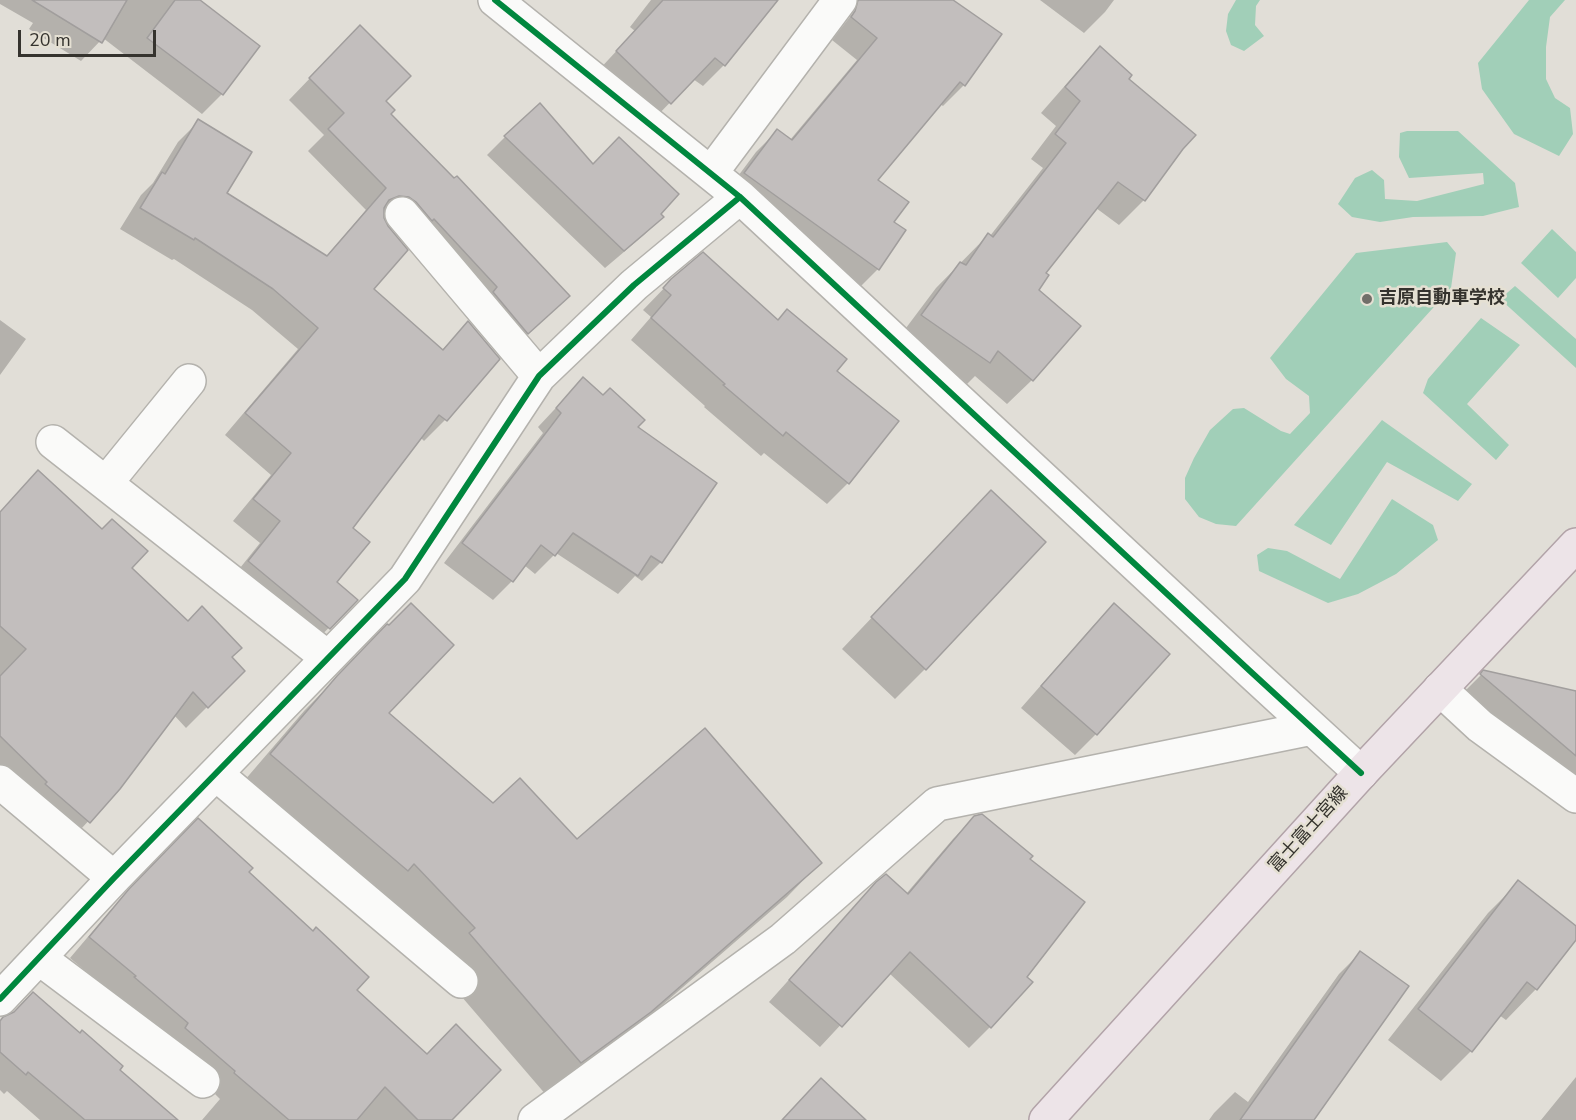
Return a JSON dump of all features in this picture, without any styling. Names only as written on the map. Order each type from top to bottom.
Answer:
[{"type":"main road","name":"富士富士宮線","points":[[1046,1120],[1361,773],[1576,544]]},
{"type":"street","points":[[495,0],[740,197],[1361,773]]},
{"type":"street","points":[[711,173],[840,0]]},
{"type":"street","points":[[0,999],[405,579],[539,376],[634,285],[740,197]]},
{"type":"street","points":[[402,214],[539,376]]},
{"type":"street","points":[[106,483],[189,381]]},
{"type":"street","points":[[53,442],[328,658]]},
{"type":"street","points":[[1440,689],[1480,726],[1576,796]]},
{"type":"street","points":[[535,1120],[783,939],[937,804],[1312,728]]},
{"type":"street","points":[[216,774],[462,981]]},
{"type":"street","points":[[0,782],[114,879]]},
{"type":"street","points":[[39,958],[203,1081]]},
{"type":"green space","points":[[1236,0],[1260,0],[1256,6],[1255,25],[1264,36],[1244,51],[1231,45],[1226,31],[1228,14]]},
{"type":"green space","points":[[1529,0],[1565,0],[1550,17],[1546,47],[1546,79],[1555,98],[1570,108],[1573,134],[1559,156],[1514,134],[1482,89],[1478,63]]},
{"type":"green space","points":[[1458,131],[1515,183],[1519,207],[1483,216],[1413,217],[1380,222],[1352,217],[1338,204],[1355,178],[1372,170],[1384,180],[1385,199],[1417,201],[1484,184],[1483,173],[1409,178],[1399,157],[1400,133]]},
{"type":"green space","points":[[1552,229],[1576,252],[1576,278],[1558,298],[1521,263]]},
{"type":"green space","points":[[1447,242],[1456,253],[1451,288],[1236,526],[1216,524],[1199,517],[1185,499],[1185,478],[1210,430],[1233,409],[1244,408],[1281,431],[1290,434],[1310,413],[1309,396],[1286,379],[1270,358],[1356,253]]},
{"type":"green space","points":[[1515,286],[1576,339],[1576,368],[1500,299]]},
{"type":"green space","points":[[1481,318],[1520,345],[1467,404],[1509,445],[1496,460],[1423,393],[1428,379]]},
{"type":"green space","points":[[1382,420],[1472,484],[1458,501],[1387,462],[1331,545],[1294,525]]},
{"type":"green space","points":[[1392,499],[1433,525],[1438,540],[1396,574],[1358,594],[1328,603],[1259,571],[1257,555],[1268,548],[1287,551],[1340,579]]},
{"type":"building","points":[[32,0],[127,0],[102,43]]},
{"type":"building","points":[[175,0],[200,0],[260,46],[223,95],[147,38]]},
{"type":"building","points":[[663,0],[778,0],[725,66],[715,58],[671,104],[616,51]]},
{"type":"building","points":[[858,0],[953,0],[1002,34],[965,86],[960,82],[878,180],[909,202],[894,222],[906,230],[879,270],[744,173],[777,129],[792,140],[877,38],[851,17]]},
{"type":"building","points":[[360,25],[411,76],[386,101],[395,110],[391,114],[454,178],[457,176],[570,296],[528,334],[493,292],[497,287],[434,219],[432,221],[409,197],[399,196],[389,200],[384,208],[384,218],[408,250],[374,289],[443,350],[468,321],[500,359],[447,421],[439,415],[353,528],[370,542],[337,582],[358,600],[330,629],[248,561],[280,521],[253,499],[291,453],[245,413],[318,328],[273,289],[195,238],[194,240],[140,208],[162,172],[165,174],[198,119],[252,152],[227,193],[327,256],[386,188],[328,129],[344,113],[309,78]]},
{"type":"building","points":[[1100,46],[1132,75],[1129,79],[1196,135],[1145,201],[1118,182],[1046,273],[1049,275],[1039,290],[1081,326],[1033,381],[998,351],[990,363],[921,315],[960,262],[966,265],[988,233],[993,237],[1066,143],[1055,134],[1080,101],[1065,87]]},
{"type":"building","points":[[540,103],[593,164],[619,137],[679,194],[661,214],[664,217],[624,251],[504,136]]},
{"type":"building","points":[[703,252],[778,320],[787,309],[847,359],[837,371],[899,421],[849,484],[786,432],[783,436],[723,385],[725,384],[651,318],[671,295],[663,288]]},
{"type":"building","points":[[583,377],[603,395],[610,388],[645,420],[638,427],[717,483],[662,563],[651,556],[638,576],[573,533],[555,556],[541,545],[513,582],[462,543],[561,413],[556,408]]},
{"type":"building","points":[[38,470],[102,529],[112,519],[148,551],[132,568],[188,621],[202,606],[242,648],[232,657],[245,671],[208,708],[193,692],[120,789],[90,823],[45,784],[47,782],[0,736],[0,676],[26,649],[0,626],[0,512]]},
{"type":"building","points":[[991,490],[1046,542],[926,670],[871,617]]},
{"type":"building","points":[[411,603],[454,645],[389,713],[493,803],[520,778],[577,839],[705,728],[822,863],[651,1012],[581,1063],[469,933],[475,928],[414,864],[408,871],[270,754],[337,676],[387,624],[389,625]]},
{"type":"building","points":[[1114,603],[1170,654],[1097,735],[1041,686]]},
{"type":"building","points":[[1483,670],[1576,691],[1576,756],[1480,674]]},
{"type":"building","points":[[982,814],[1033,856],[1030,859],[1085,902],[1027,977],[1033,982],[991,1028],[910,952],[842,1027],[789,980],[876,882],[886,874],[908,894],[974,816]]},
{"type":"building","points":[[198,818],[253,868],[249,872],[313,931],[316,927],[369,977],[357,990],[427,1054],[456,1024],[501,1070],[452,1120],[418,1120],[385,1087],[357,1120],[289,1120],[185,1028],[188,1023],[89,937],[129,889]]},
{"type":"building","points":[[1518,880],[1576,926],[1576,940],[1537,990],[1527,982],[1472,1052],[1418,1009]]},
{"type":"building","points":[[1360,951],[1409,986],[1314,1120],[1240,1120]]},
{"type":"building","points":[[33,992],[80,1033],[82,1030],[123,1066],[120,1070],[178,1120],[85,1120],[28,1072],[26,1075],[0,1052],[0,1021],[14,1012]]},
{"type":"building","points":[[821,1078],[866,1120],[782,1120]]},
{"type":"cycle path","points":[[495,0],[740,197],[1361,773]]},
{"type":"cycle path","points":[[0,999],[114,878],[405,579],[539,376],[634,285],[740,197]]},
{"type":"place","name":"吉原自動車学校","points":[[1367,299]]}]
